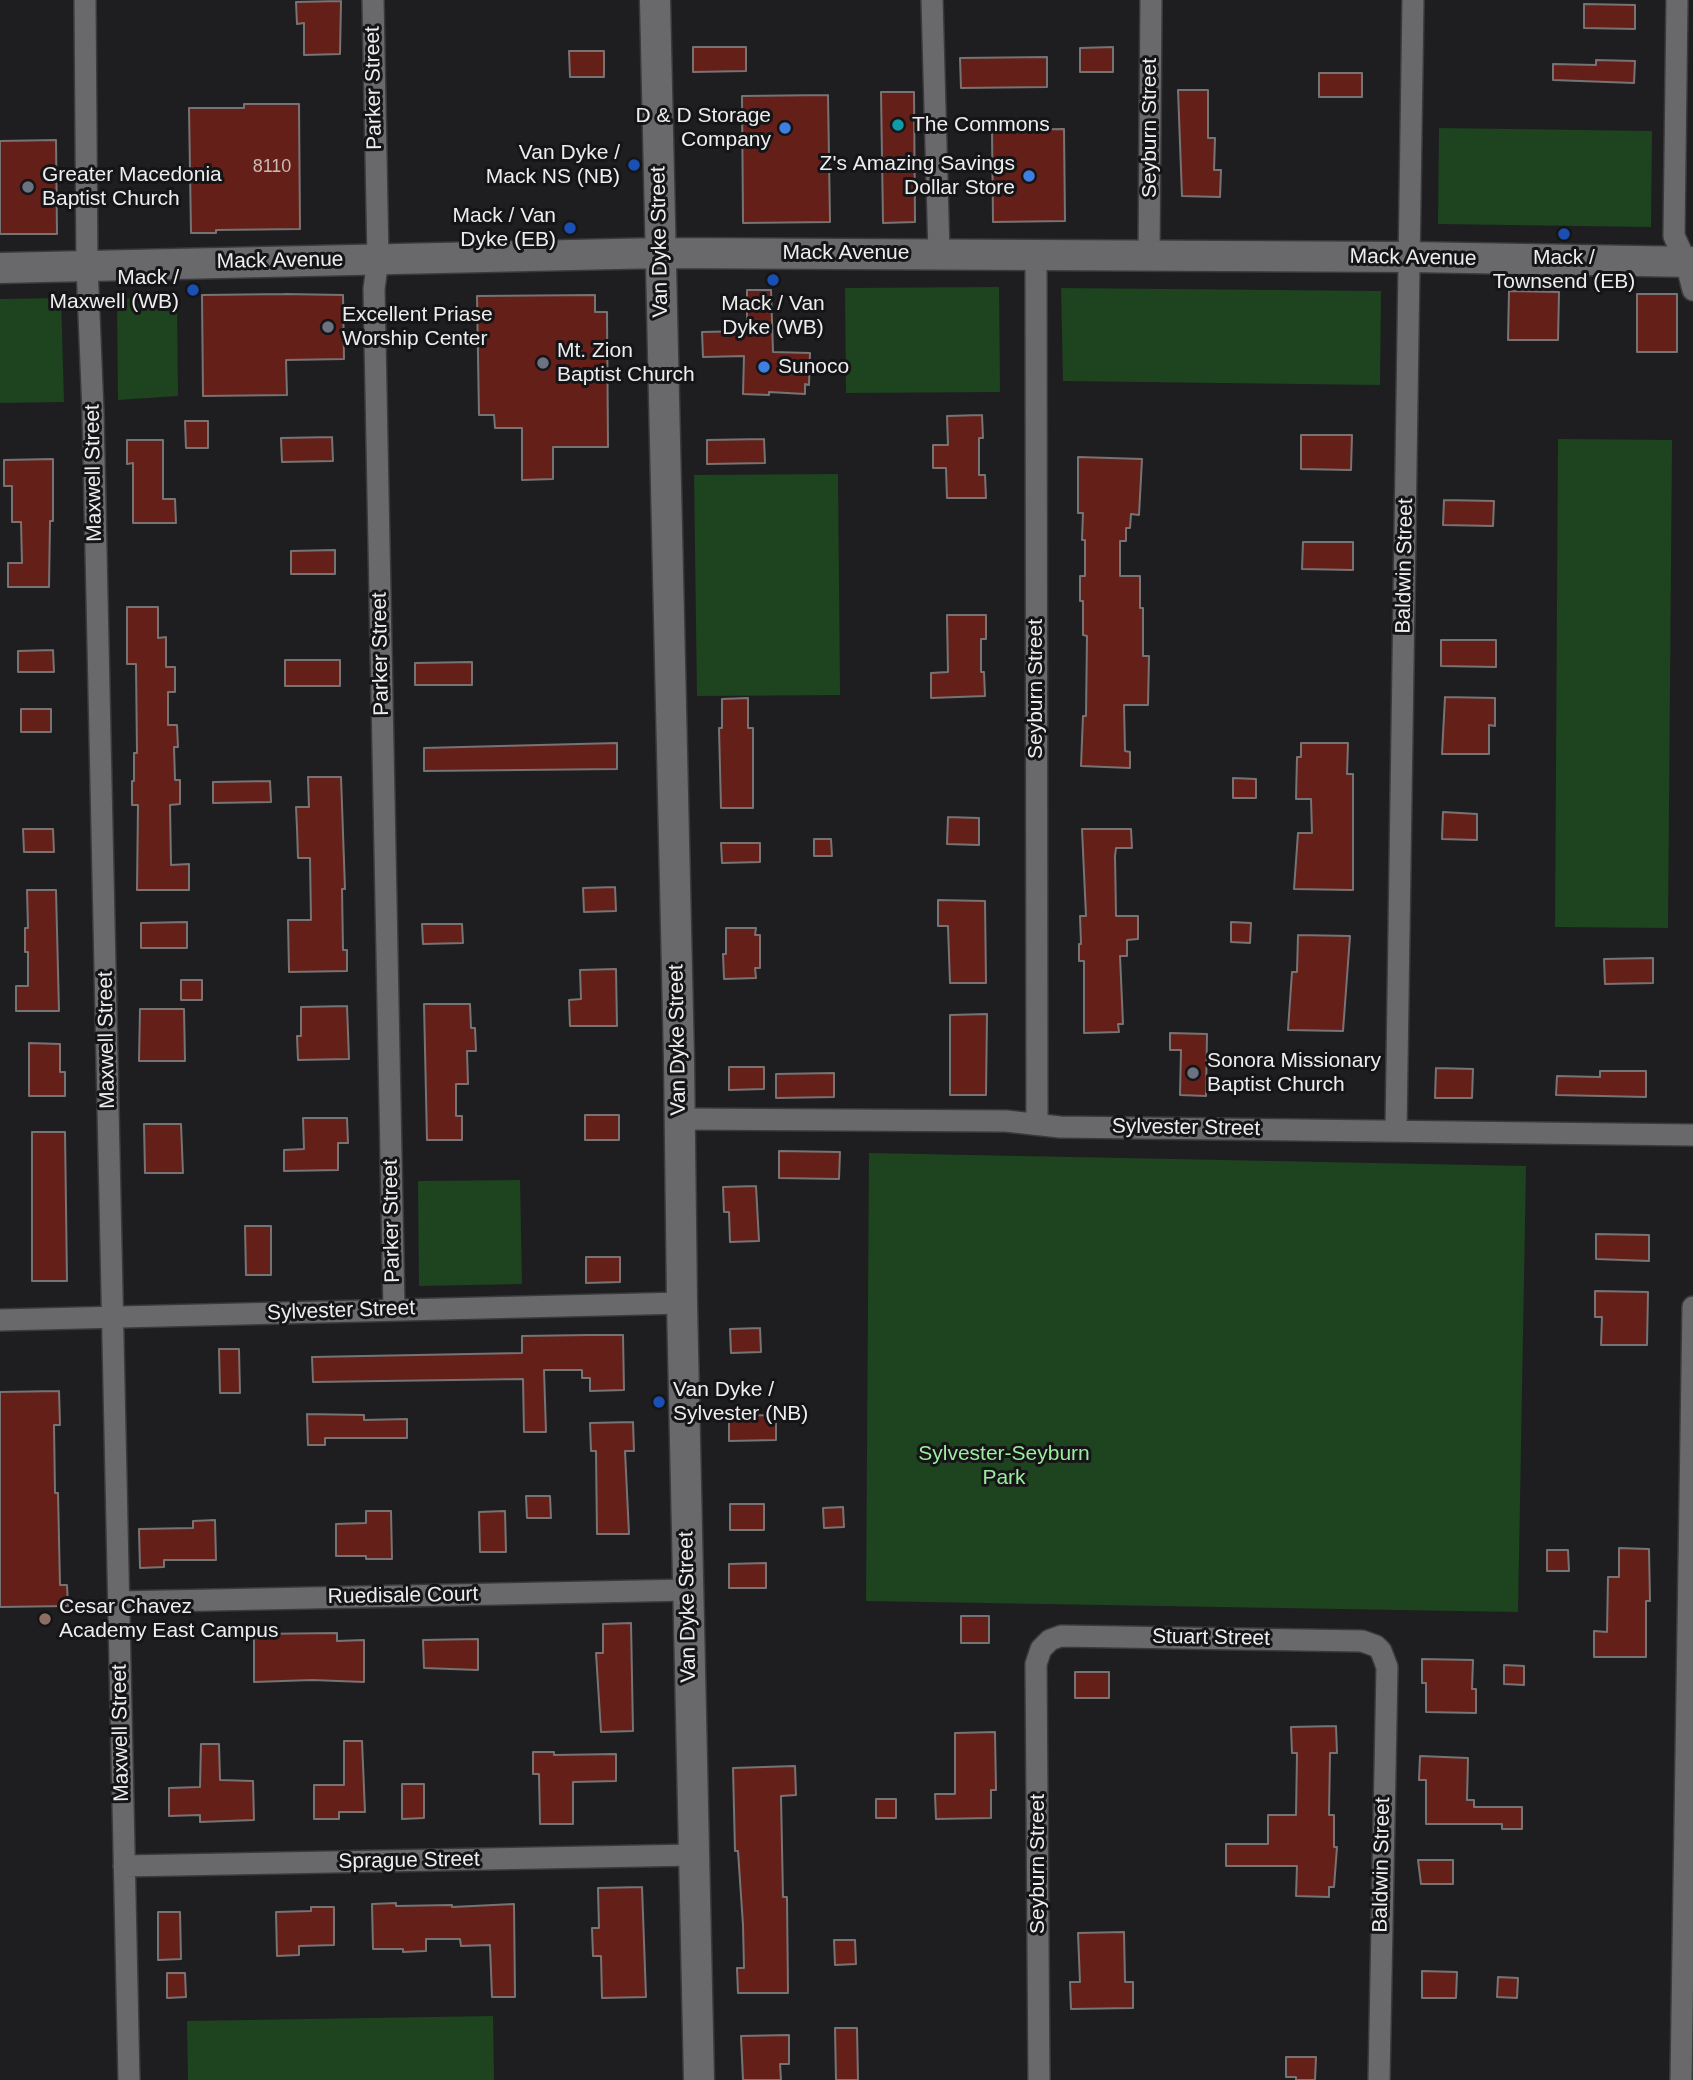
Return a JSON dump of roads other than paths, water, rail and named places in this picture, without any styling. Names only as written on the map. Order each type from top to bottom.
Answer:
[{"type":"main road","name":"Van Dyke Street","points":[[655,0],[699,2080]]},
{"type":"main road","name":"Mack Avenue","points":[[0,268],[660,253],[1410,257],[1691,271]]},
{"type":"street","name":"Maxwell Street","points":[[85,0],[87,266],[94,454],[129,2080]]},
{"type":"street","name":"Parker Street","points":[[373,0],[378,259],[374,289],[394,1308]]},
{"type":"street","points":[[932,0],[939,254]]},
{"type":"street","name":"Seyburn Street","points":[[1149,255],[1151,0]]},
{"type":"street","name":"Baldwin Street","points":[[1396,1131],[1413,0]]},
{"type":"street","points":[[1677,0],[1674,232],[1691,271]]},
{"type":"street","name":"Seyburn Street","points":[[1036,254],[1037,1124]]},
{"type":"street","name":"Sylvester Street","points":[[680,1119],[1006,1121],[1073,1127],[1693,1135]]},
{"type":"street","name":"Sylvester Street","points":[[0,1320],[394,1308],[682,1303]]},
{"type":"street","points":[[1681,2080],[1693,1307]]},
{"type":"street","name":"Ruedisale Court","points":[[118,1602],[688,1590]]},
{"type":"street","name":"Stuart Street","points":[[1041,1649],[1050,1640],[1061,1636],[1362,1641],[1381,1651]]},
{"type":"street","name":"Seyburn Street","points":[[1039,2080],[1036,1664],[1041,1649]]},
{"type":"street","name":"Baldwin Street","points":[[1379,2080],[1387,1667],[1381,1651]]},
{"type":"street","name":"Sprague Street","points":[[124,1866],[694,1855]]},
{"type":"place","name":"The Commons","points":[[898,125]]},
{"type":"place","name":"D & D Storage Company","points":[[785,128]]},
{"type":"place","name":"Van Dyke / Mack NS (NB)","points":[[634,165]]},
{"type":"place","name":"Z's Amazing Savings Dollar Store","points":[[1029,176]]},
{"type":"place","name":"Greater Macedonia Baptist Church","points":[[28,187]]},
{"type":"place","name":"Mack / Van Dyke (EB)","points":[[570,228]]},
{"type":"place","name":"Mack / Townsend (EB)","points":[[1564,234]]},
{"type":"place","name":"Mack / Van Dyke (WB)","points":[[773,280]]},
{"type":"place","name":"Mack / Maxwell (WB)","points":[[193,290]]},
{"type":"place","name":"Excellent Priase Worship Center","points":[[328,327]]},
{"type":"place","name":"Mt. Zion Baptist Church","points":[[543,363]]},
{"type":"place","name":"Sunoco","points":[[764,367]]},
{"type":"place","name":"Sonora Missionary Baptist Church","points":[[1193,1073]]},
{"type":"place","name":"Van Dyke / Sylvester (NB)","points":[[659,1402]]},
{"type":"place","name":"Cesar Chavez Academy East Campus","points":[[45,1619]]},
{"type":"park label","name":"Sylvester-Seyburn Park","points":[[1004,1466]]}]
